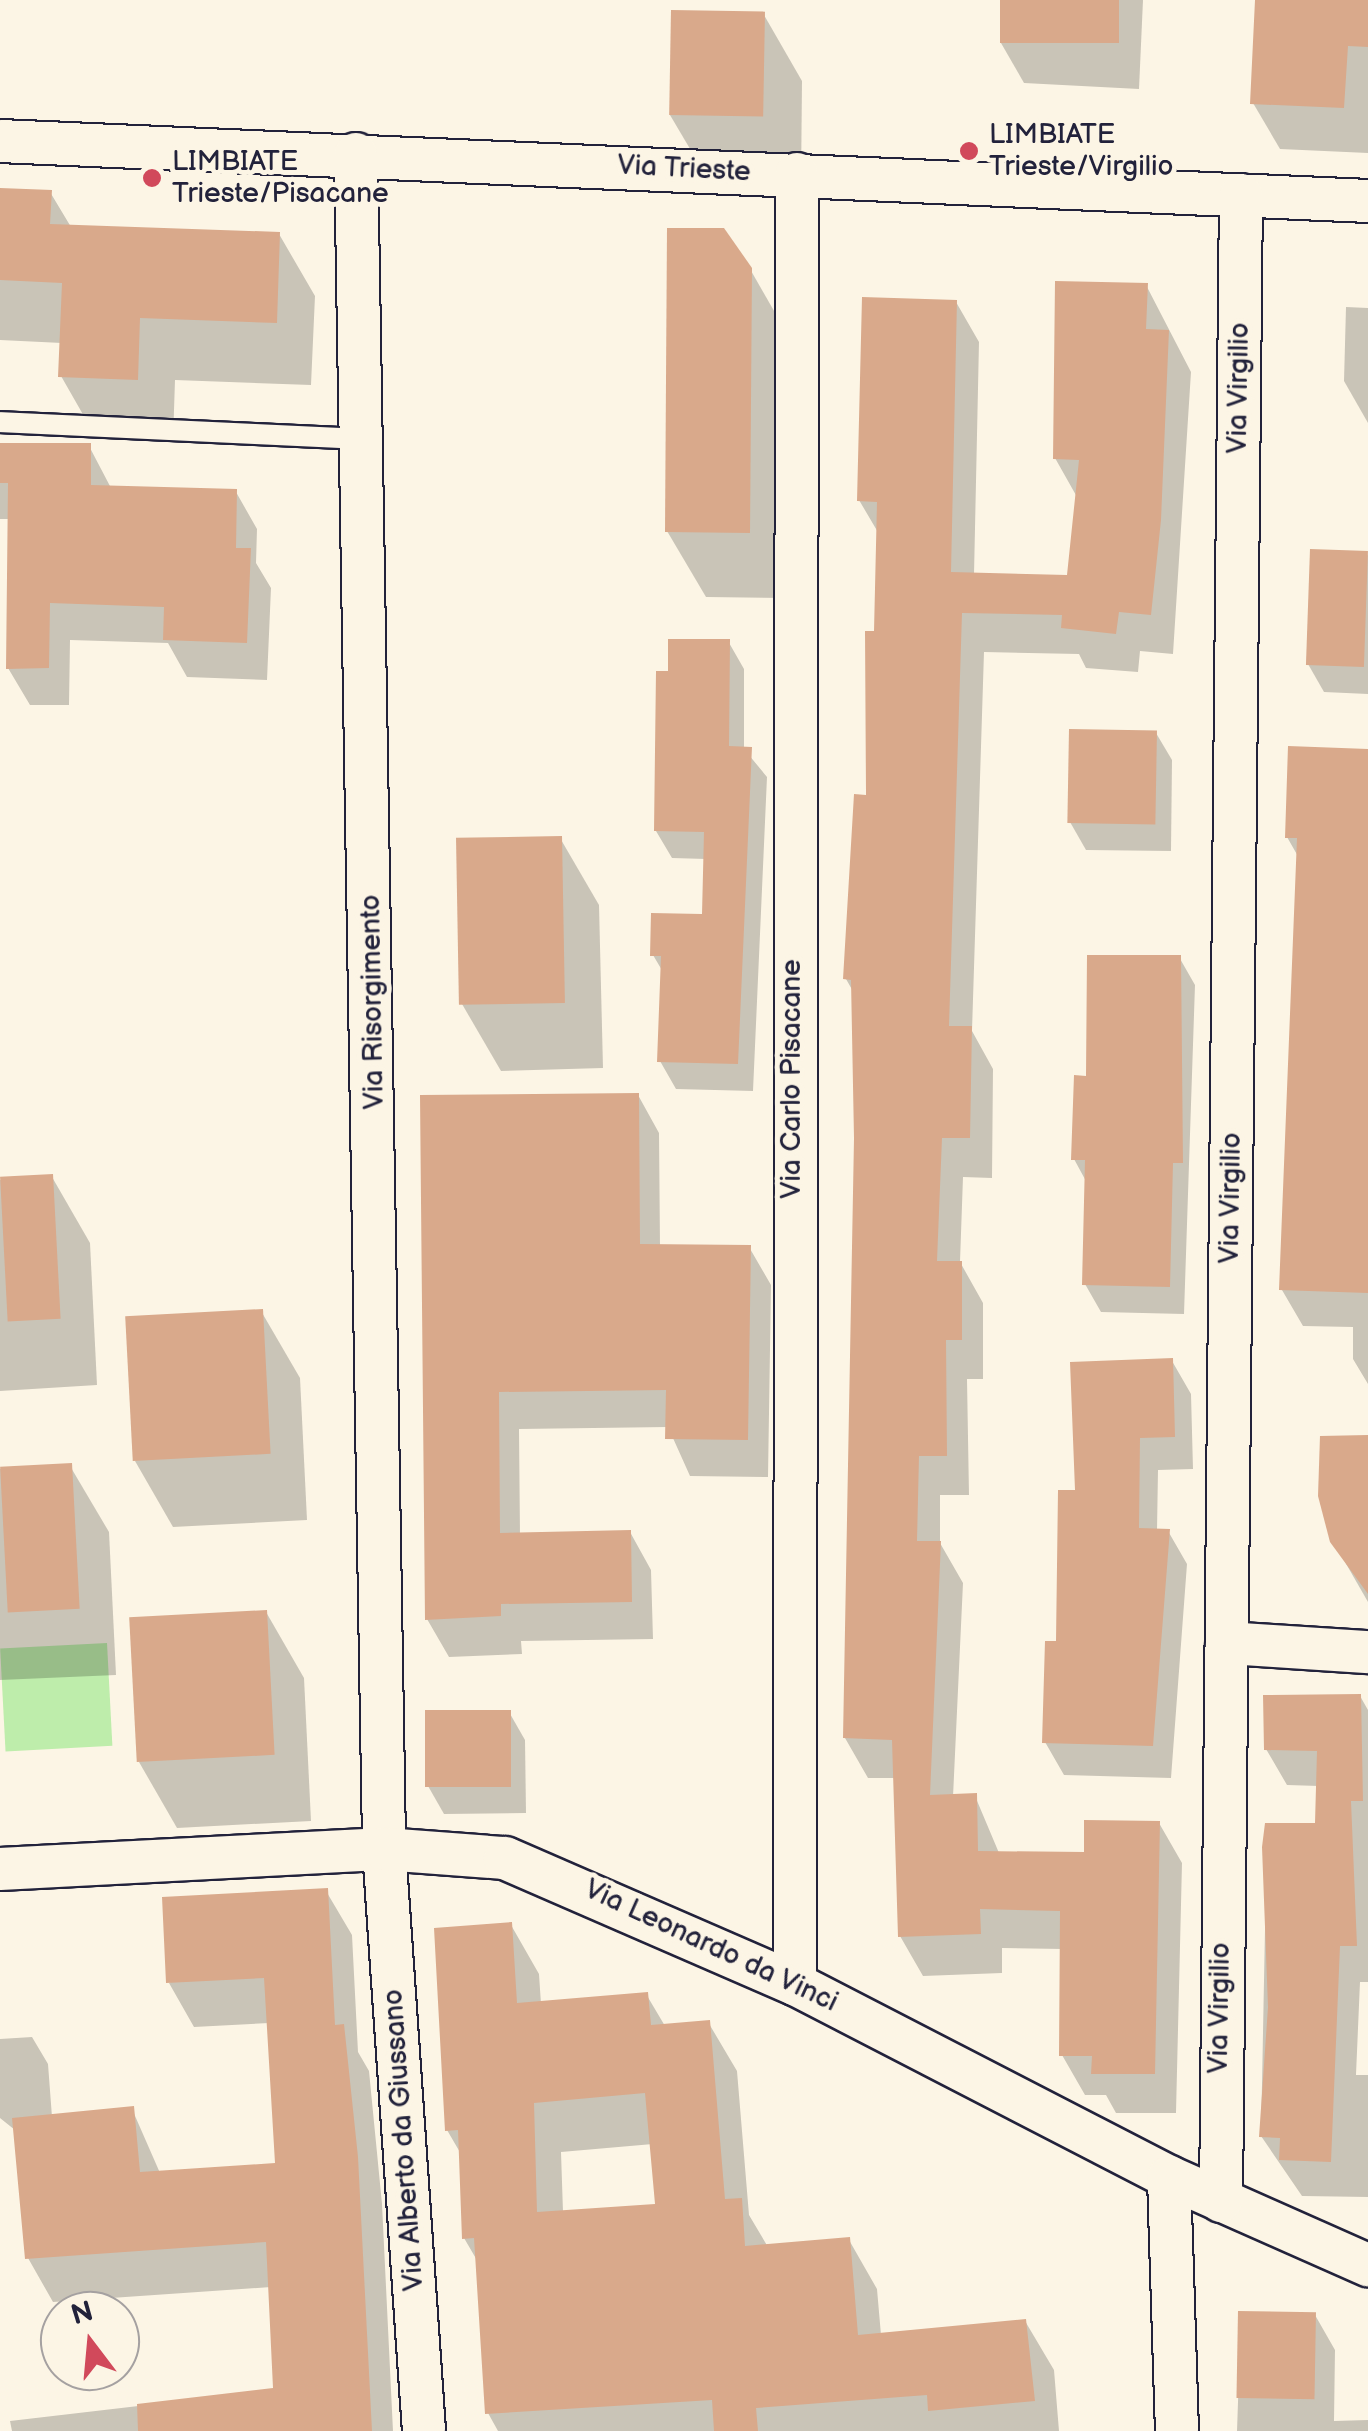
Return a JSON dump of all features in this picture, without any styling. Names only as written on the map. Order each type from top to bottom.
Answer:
[{"type":"street","name":"Via Trieste","points":[[0,141],[1368,201]]},
{"type":"street","name":"Via Risorgimento","points":[[356,154],[384,1849]]},
{"type":"street","name":"Via Carlo Pisacane","points":[[794,1984],[797,174]]},
{"type":"street","name":"Via Virgilio","points":[[1221,2201],[1241,195]]},
{"type":"street","points":[[1227,1643],[1368,1652]]},
{"type":"street","name":"Via Leonardo da Vinci","points":[[0,1869],[384,1849],[461,1852],[553,1872],[794,1984],[1169,2176],[1368,2265]]},
{"type":"street","name":"Via Alberto da Giussano","points":[[384,1849],[424,2431]]},
{"type":"street","points":[[1169,2176],[1178,2431]]},
{"type":"lane","points":[[0,422],[363,440]]},
{"type":"green space","points":[[107,1643],[112,1746],[6,1751],[0,1649]]},
{"type":"building","points":[[1000,0],[1119,0],[1119,43],[1000,43]]},
{"type":"building","points":[[1255,0],[1368,0],[1368,47],[1348,46],[1344,108],[1250,104]]},
{"type":"building","points":[[671,10],[765,12],[763,117],[669,115]]},
{"type":"building","points":[[0,188],[52,190],[50,224],[280,232],[277,323],[140,318],[138,380],[58,377],[62,283],[0,280]]},
{"type":"building","points":[[667,228],[724,228],[752,268],[750,533],[665,532]]},
{"type":"building","points":[[1055,281],[1148,283],[1146,329],[1169,330],[1161,520],[1151,615],[1119,612],[1116,634],[1061,628],[1062,615],[962,613],[949,1026],[972,1026],[970,1138],[942,1138],[937,1261],[962,1261],[962,1340],[946,1340],[947,1456],[919,1456],[917,1541],[941,1541],[930,1795],[977,1793],[978,1851],[1084,1852],[1084,1820],[1160,1821],[1155,2074],[1091,2074],[1092,2056],[1059,2056],[1060,1911],[980,1909],[981,1934],[898,1937],[892,1740],[843,1738],[854,1138],[851,980],[843,979],[854,794],[866,795],[865,631],[874,631],[877,502],[857,501],[862,297],[957,300],[951,572],[1067,575],[1079,460],[1053,459]]},
{"type":"building","points":[[0,443],[91,443],[91,485],[237,489],[236,548],[251,548],[247,643],[163,640],[164,607],[50,603],[49,668],[6,669],[8,483],[0,483]]},
{"type":"building","points":[[1310,549],[1368,551],[1364,667],[1306,665]]},
{"type":"building","points":[[668,639],[730,639],[729,746],[752,747],[738,1064],[657,1062],[661,956],[650,956],[651,913],[702,914],[704,832],[654,831],[656,671],[668,671]]},
{"type":"building","points":[[1069,729],[1157,731],[1155,825],[1067,823]]},
{"type":"building","points":[[1288,746],[1368,749],[1368,1293],[1279,1290],[1297,838],[1285,838]]},
{"type":"building","points":[[562,836],[565,1003],[459,1005],[456,838]]},
{"type":"building","points":[[1087,955],[1181,955],[1183,1163],[1173,1163],[1170,1287],[1082,1285],[1085,1160],[1071,1160],[1074,1075],[1086,1076]]},
{"type":"building","points":[[639,1093],[640,1244],[751,1245],[748,1440],[665,1439],[666,1390],[499,1392],[500,1533],[631,1530],[632,1602],[501,1604],[501,1616],[425,1620],[420,1095]]},
{"type":"building","points":[[53,1174],[61,1319],[8,1322],[0,1177]]},
{"type":"building","points":[[263,1309],[271,1454],[133,1461],[125,1316]]},
{"type":"building","points":[[1173,1358],[1175,1437],[1140,1438],[1139,1528],[1170,1529],[1153,1746],[1042,1743],[1045,1641],[1056,1641],[1058,1490],[1075,1490],[1070,1362]]},
{"type":"building","points":[[1368,1435],[1368,1594],[1330,1542],[1318,1496],[1320,1436]]},
{"type":"building","points":[[72,1463],[80,1609],[8,1613],[0,1467]]},
{"type":"building","points":[[267,1610],[275,1755],[137,1762],[129,1617]]},
{"type":"building","points":[[1361,1694],[1363,1801],[1351,1801],[1357,1946],[1340,1946],[1331,2162],[1279,2160],[1280,2138],[1259,2137],[1268,2007],[1262,1847],[1265,1823],[1315,1823],[1317,1751],[1264,1750],[1263,1695]]},
{"type":"building","points":[[425,1710],[511,1710],[511,1787],[425,1787]]},
{"type":"building","points":[[328,1888],[335,2025],[344,2024],[358,2157],[372,2431],[138,2431],[137,2404],[273,2388],[266,2242],[25,2259],[12,2118],[134,2106],[140,2172],[275,2163],[264,1978],[166,1983],[162,1897]]},
{"type":"building","points":[[512,1922],[517,2003],[648,1992],[651,2025],[710,2020],[725,2199],[742,2198],[745,2246],[850,2237],[858,2335],[1026,2319],[1035,2401],[928,2411],[927,2395],[756,2408],[758,2431],[714,2431],[712,2400],[485,2414],[474,2238],[462,2239],[458,2130],[445,2131],[434,1928]],"holes":[[[645,2093],[655,2204],[537,2212],[534,2103]]]},
{"type":"building","points":[[1238,2311],[1316,2312],[1314,2399],[1236,2398]]},
{"type":"place","name":"LIMBIATE Trieste/Virgilio","points":[[969,151]]},
{"type":"place","name":"LIMBIATE Trieste/Pisacane","points":[[152,178]]}]
